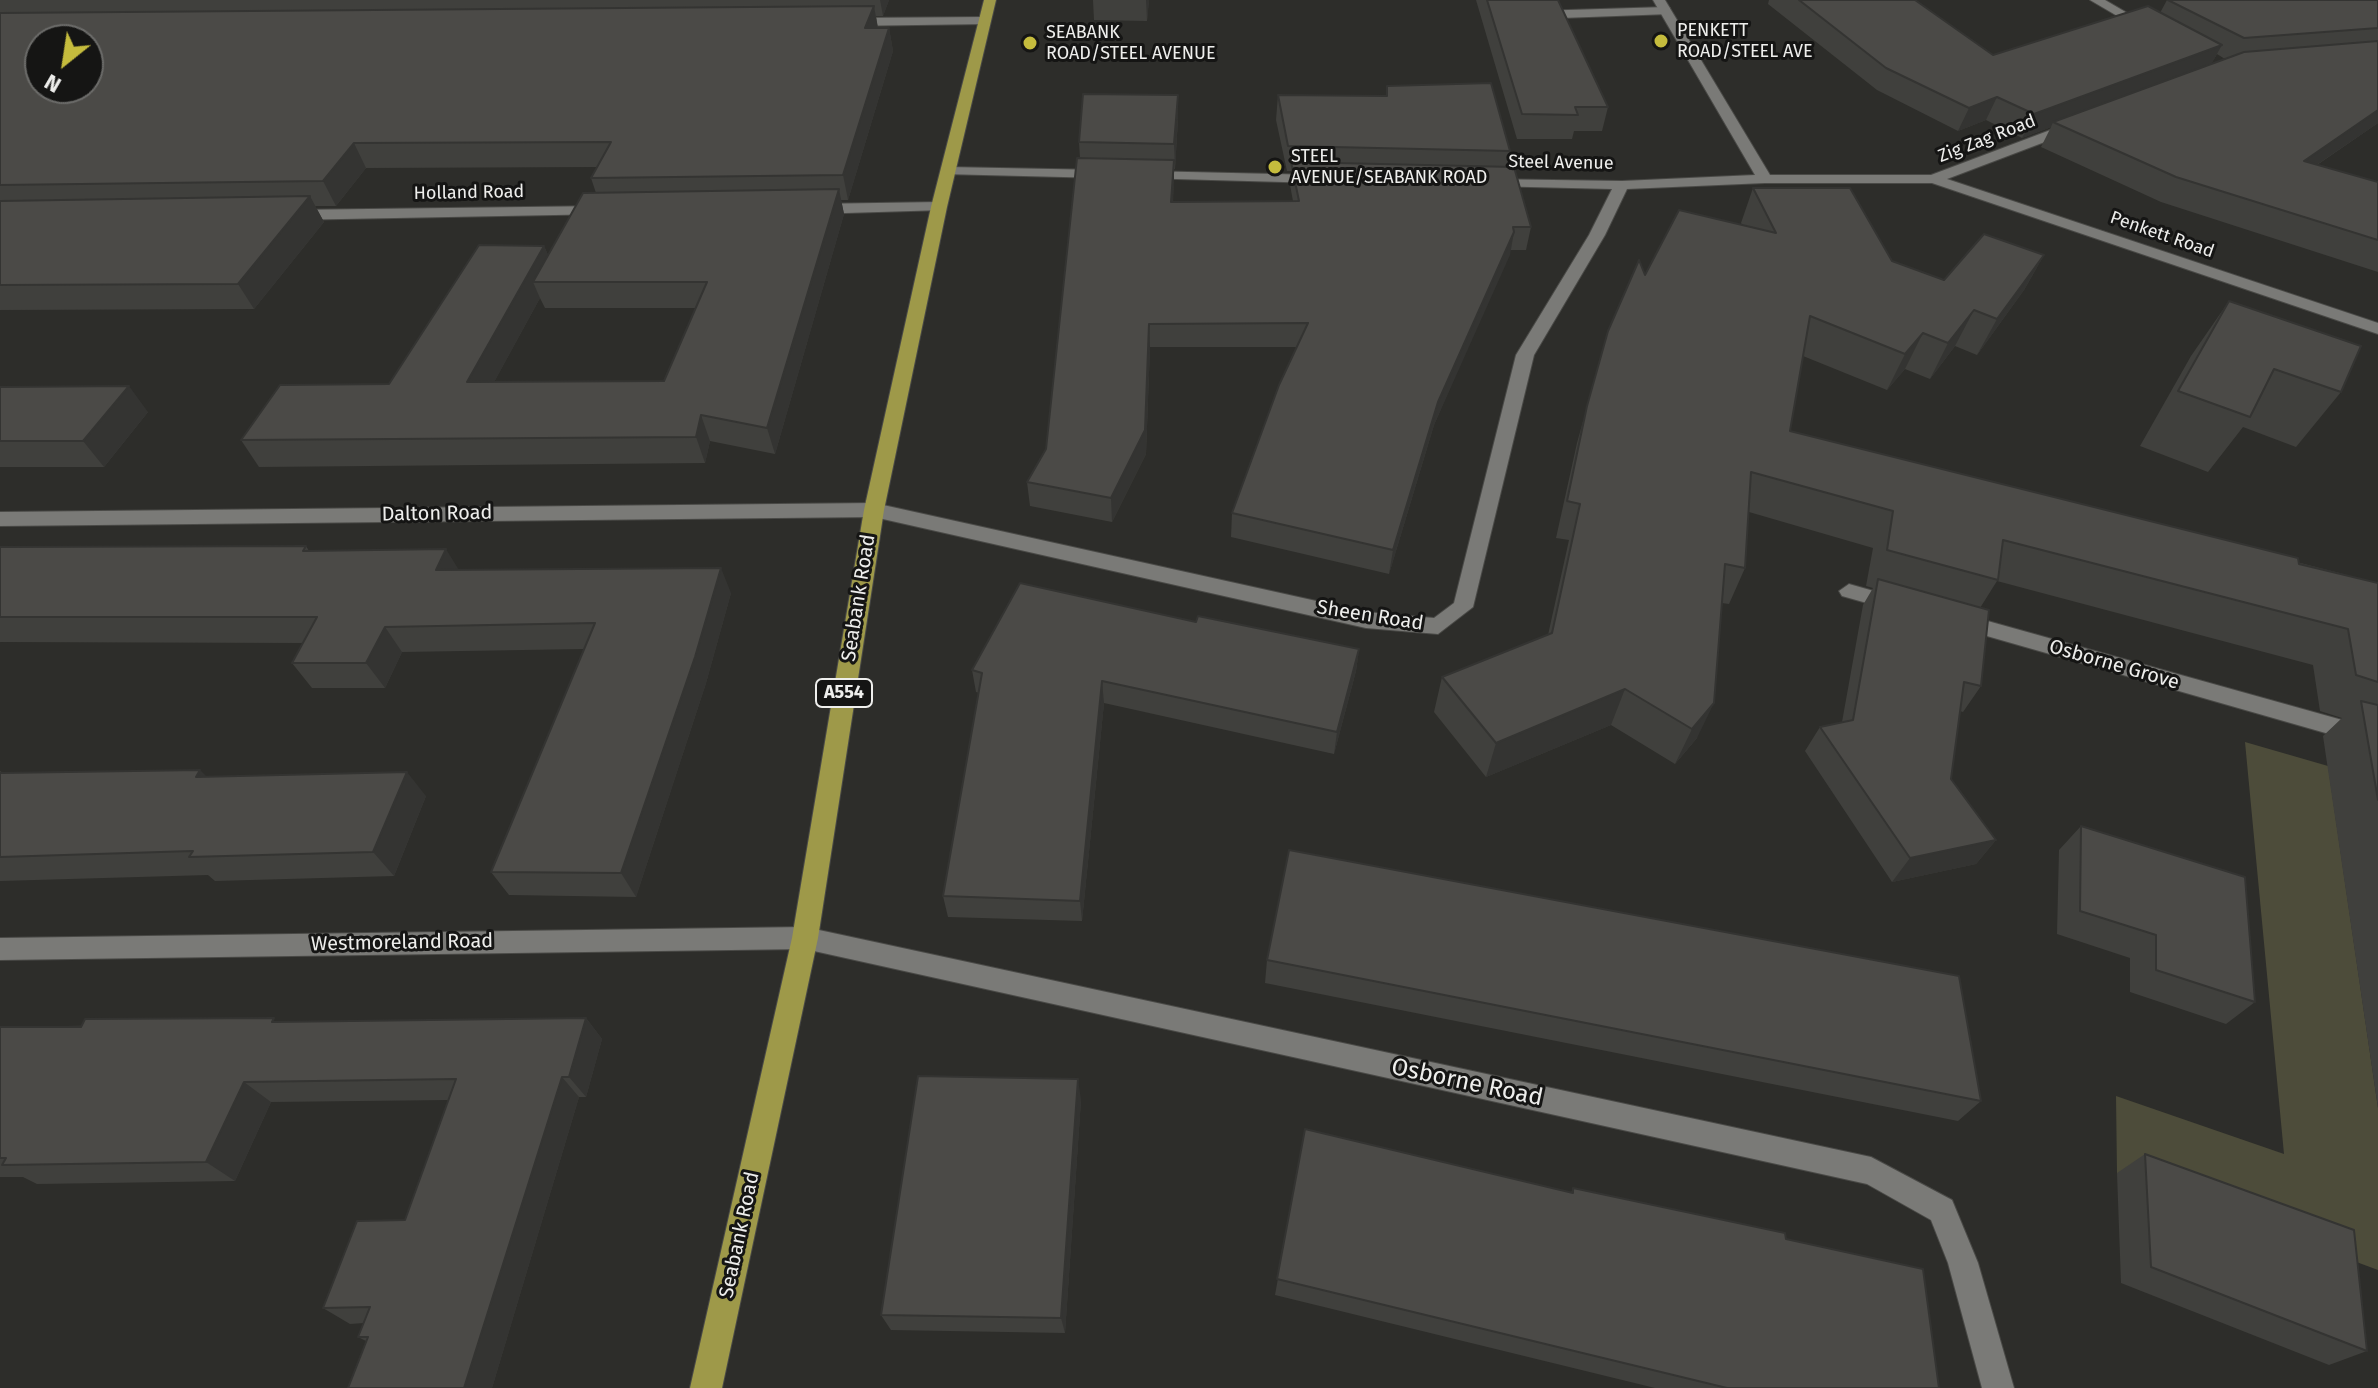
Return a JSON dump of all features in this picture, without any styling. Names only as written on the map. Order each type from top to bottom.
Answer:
[{"type":"main road","name":"Seabank Road","points":[[706,1388],[805,938],[874,510],[939,207],[986,10]]},
{"type":"street","points":[[2096,0],[2157,33]]},
{"type":"street","points":[[1525,15],[1662,6],[1765,179]]},
{"type":"street","points":[[841,22],[986,10]]},
{"type":"street","name":"Zig Zag Road","points":[[1933,179],[2094,118]]},
{"type":"street","points":[[948,171],[1340,179]]},
{"type":"street","name":"Steel Avenue","points":[[1465,182],[1622,185],[1765,179],[1933,179]]},
{"type":"street","name":"Penkett Road","points":[[1933,179],[2378,329]]},
{"type":"street","name":"Sheen Road","points":[[874,510],[1366,620],[1438,626],[1463,607],[1525,355],[1597,235],[1622,185]]},
{"type":"street","points":[[796,209],[939,207]]},
{"type":"street","name":"Holland Road","points":[[271,215],[621,211]]},
{"type":"street","name":"Dalton Road","points":[[0,519],[874,510]]},
{"type":"street","points":[[1849,591],[1910,608]]},
{"type":"street","name":"Osborne Grove","points":[[1940,616],[2378,739]]},
{"type":"street","name":"Westmoreland Road","points":[[0,949],[805,938]]},
{"type":"street","name":"Osborne Road","points":[[805,938],[1871,1171],[1942,1210],[1963,1263],[2001,1387]]},
{"type":"shaded area","points":[[2245,742],[2328,766],[2378,1108],[2378,1270],[2117,1173],[2116,1096],[2284,1154]]},
{"type":"building","points":[[1487,0],[1558,0],[1608,107],[1575,107],[1578,115],[1522,114]]},
{"type":"building","points":[[1799,0],[1915,0],[1993,55],[2148,6],[2222,45],[2034,114],[1997,97],[1969,108],[1886,68]]},
{"type":"building","points":[[2168,0],[2378,0],[2378,28],[2244,38]]},
{"type":"building","points":[[874,6],[865,28],[889,28],[843,175],[591,178],[611,142],[354,143],[323,181],[0,185],[0,13]]},
{"type":"building","points":[[2378,41],[2378,110],[2304,161],[2378,182],[2378,240],[2176,177],[2053,122],[2244,52]]},
{"type":"building","points":[[1491,83],[1510,151],[1288,146],[1278,95],[1387,96],[1387,86]]},
{"type":"building","points":[[1083,94],[1178,95],[1174,144],[1079,142]]},
{"type":"building","points":[[1077,158],[1174,160],[1171,202],[1299,201],[1291,162],[1514,167],[1531,227],[1513,227],[1514,232],[1438,402],[1393,550],[1232,513],[1279,385],[1308,323],[1149,324],[1145,430],[1111,498],[1027,482],[1046,449]]},
{"type":"building","points":[[1753,188],[1850,188],[1892,261],[1944,280],[1984,234],[2044,255],[1997,319],[1974,310],[1948,343],[1923,333],[1905,354],[1810,316],[1790,431],[2298,558],[2299,564],[2378,583],[2378,682],[2356,675],[2348,629],[2003,540],[1998,580],[1887,550],[1893,511],[1751,472],[1745,568],[1725,564],[1714,703],[1692,729],[1625,689],[1496,743],[1442,677],[1552,633],[1580,504],[1567,501],[1587,406],[1608,331],[1639,260],[1645,275],[1679,210],[1776,233]]},
{"type":"building","points":[[839,189],[767,428],[701,415],[696,437],[241,440],[280,385],[389,384],[479,245],[544,246],[467,382],[664,381],[707,282],[533,282],[583,193]]},
{"type":"building","points":[[310,196],[238,284],[0,285],[0,201]]},
{"type":"building","points":[[2229,301],[2361,346],[2341,392],[2274,369],[2250,417],[2178,391]]},
{"type":"building","points":[[129,386],[83,441],[0,441],[0,387]]},
{"type":"building","points":[[306,546],[303,551],[446,549],[436,570],[721,568],[695,657],[621,873],[491,872],[595,623],[385,627],[366,663],[292,663],[317,617],[0,617],[0,547]]},
{"type":"building","points":[[1878,579],[1989,610],[1981,686],[1964,682],[1951,779],[1996,840],[1910,858],[1820,727],[1853,720]]},
{"type":"building","points":[[1020,583],[1196,622],[1198,616],[1359,649],[1337,732],[1102,681],[1080,901],[943,896],[982,673],[972,670]]},
{"type":"building","points":[[2361,701],[2378,705],[2378,800]]},
{"type":"building","points":[[200,770],[196,777],[407,772],[373,852],[189,857],[193,851],[0,857],[0,773]]},
{"type":"building","points":[[2081,826],[2245,877],[2255,1002],[2156,970],[2156,935],[2080,911]]},
{"type":"building","points":[[1289,850],[1959,976],[1981,1101],[1267,960]]},
{"type":"building","points":[[274,1018],[272,1022],[586,1018],[569,1077],[562,1077],[464,1388],[348,1388],[368,1337],[358,1337],[370,1307],[323,1308],[357,1221],[405,1220],[456,1079],[244,1082],[206,1162],[2,1165],[6,1158],[0,1158],[0,1027],[81,1027],[85,1019]]},
{"type":"building","points":[[918,1076],[1078,1079],[1061,1318],[881,1315]]},
{"type":"building","points":[[1305,1129],[1573,1193],[1573,1188],[1785,1233],[1786,1239],[1923,1269],[1939,1388],[1727,1388],[1277,1279]]},
{"type":"building","points":[[2145,1154],[2354,1230],[2367,1351],[2151,1267]]},
{"type":"place","name":"PENKETT ROAD/STEEL AVE","points":[[1661,41]]},
{"type":"place","name":"SEABANK ROAD/STEEL AVENUE","points":[[1030,43]]},
{"type":"place","name":"STEEL AVENUE/SEABANK ROAD","points":[[1275,167]]}]
